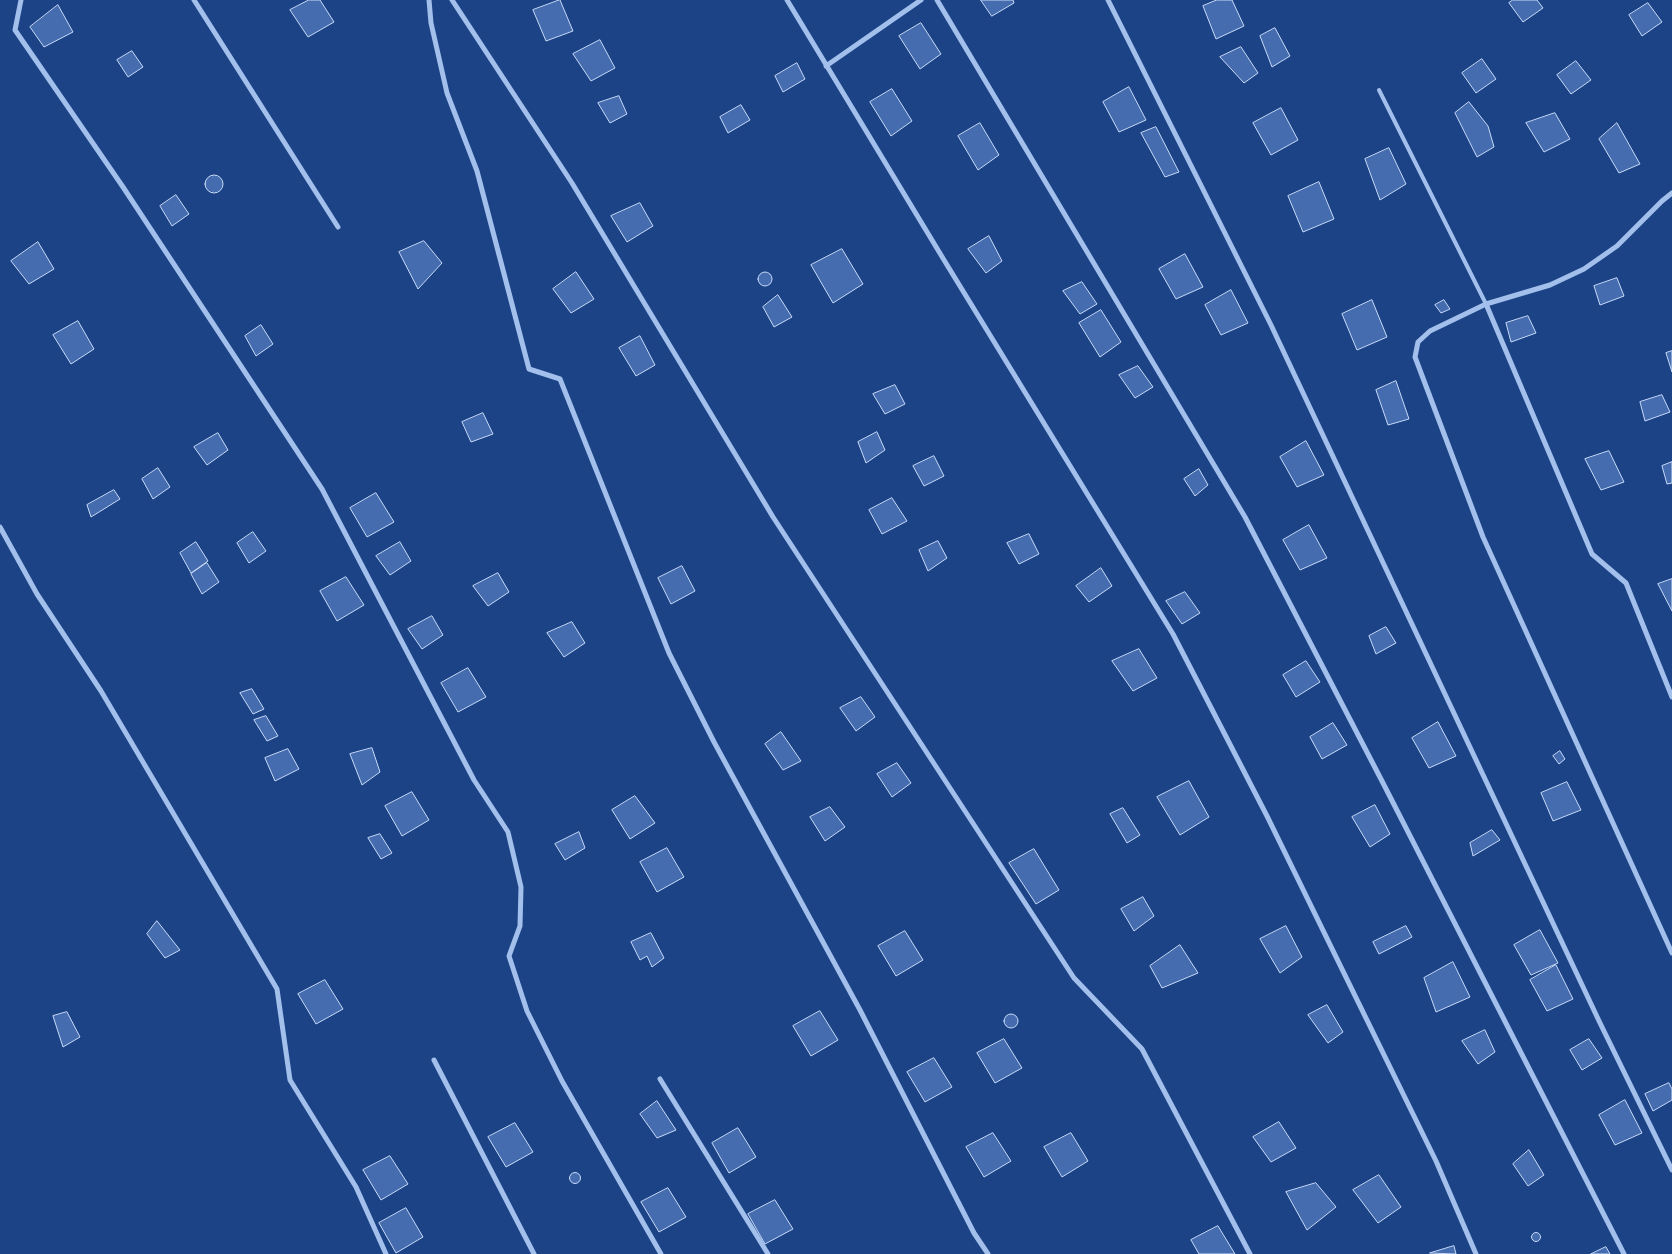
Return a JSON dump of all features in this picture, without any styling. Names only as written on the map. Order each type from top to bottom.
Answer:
[{"type":"street","points":[[21,0],[15,30],[123,186],[322,489],[474,780],[508,832],[521,887],[520,926],[510,956],[528,1011],[562,1081],[661,1254]]},
{"type":"street","points":[[194,0],[338,227]]},
{"type":"street","points":[[429,0],[431,23],[448,93],[477,171],[528,369],[560,379],[669,653],[714,742],[860,1010],[974,1233],[988,1254]]},
{"type":"street","points":[[452,0],[572,183],[773,517],[1074,978],[1142,1049],[1250,1254]]},
{"type":"street","points":[[787,0],[1173,634],[1268,816],[1432,1152],[1476,1254]]},
{"type":"street","points":[[826,66],[921,0]]},
{"type":"street","points":[[937,0],[1245,517],[1384,783],[1624,1254]]},
{"type":"street","points":[[1108,0],[1275,334],[1600,1023],[1672,1170]]},
{"type":"street","points":[[1672,193],[1617,246],[1584,269],[1550,285],[1486,304],[1430,331],[1418,342],[1415,356],[1483,537],[1672,953]]},
{"type":"street","points":[[1486,304],[1592,554],[1626,584],[1672,697]]},
{"type":"street","points":[[0,527],[37,594],[100,691],[277,989],[290,1080],[356,1187],[386,1254]]},
{"type":"street","points":[[434,1060],[534,1254]]},
{"type":"street","points":[[660,1080],[768,1254]]},
{"type":"lane","points":[[1379,90],[1486,304]]},
{"type":"building","points":[[309,0],[320,0],[334,22],[308,37],[290,10]]},
{"type":"building","points":[[560,0],[573,31],[546,41],[533,10]]},
{"type":"building","points":[[981,0],[1013,0],[1014,3],[992,16]]},
{"type":"building","points":[[1217,0],[1232,0],[1244,26],[1216,39],[1203,6]]},
{"type":"building","points":[[1513,0],[1537,0],[1543,8],[1523,22],[1509,3]]},
{"type":"building","points":[[1648,3],[1662,22],[1642,36],[1629,15]]},
{"type":"building","points":[[58,5],[73,32],[44,47],[30,27]]},
{"type":"building","points":[[921,23],[941,54],[920,69],[899,36]]},
{"type":"building","points":[[1275,28],[1290,56],[1272,67],[1260,36]]},
{"type":"building","points":[[600,40],[615,68],[591,81],[573,54]]},
{"type":"building","points":[[1241,47],[1258,73],[1244,83],[1220,57]]},
{"type":"building","points":[[132,51],[143,67],[128,77],[117,60]]},
{"type":"building","points":[[1482,59],[1496,79],[1476,93],[1462,73]]},
{"type":"building","points":[[1576,61],[1591,80],[1571,94],[1557,75]]},
{"type":"building","points":[[797,63],[805,79],[783,92],[775,76]]},
{"type":"building","points":[[1129,87],[1146,120],[1119,132],[1103,102]]},
{"type":"building","points":[[892,89],[912,121],[891,136],[870,102]]},
{"type":"building","points":[[619,96],[627,114],[610,123],[598,103]]},
{"type":"building","points":[[1469,102],[1488,126],[1494,147],[1477,157],[1455,113]]},
{"type":"building","points":[[741,105],[750,120],[728,133],[720,117]]},
{"type":"building","points":[[1281,108],[1298,140],[1271,155],[1253,123]]},
{"type":"building","points":[[1555,113],[1570,139],[1544,152],[1526,123]]},
{"type":"building","points":[[980,123],[999,155],[978,170],[958,136]]},
{"type":"building","points":[[1617,123],[1640,164],[1619,173],[1599,139]]},
{"type":"building","points":[[1156,127],[1179,172],[1165,177],[1141,133]]},
{"type":"building","points":[[1389,148],[1406,184],[1380,200],[1365,159]]},
{"type":"building","points":[[214,175],[220,178],[223,184],[220,190],[214,193],[208,190],[205,184],[208,178]]},
{"type":"building","points":[[1319,182],[1334,219],[1303,232],[1288,196]]},
{"type":"building","points":[[176,195],[189,214],[172,226],[160,206]]},
{"type":"building","points":[[640,203],[653,226],[627,242],[611,216]]},
{"type":"building","points":[[989,236],[1002,261],[986,273],[968,249]]},
{"type":"building","points":[[424,241],[442,263],[418,289],[399,252]]},
{"type":"building","points":[[38,242],[54,269],[29,284],[11,261]]},
{"type":"building","points":[[842,249],[863,284],[833,303],[811,265]]},
{"type":"building","points":[[1185,254],[1203,287],[1176,299],[1159,269]]},
{"type":"building","points":[[576,272],[594,299],[571,313],[553,289]]},
{"type":"building","points":[[762,272],[768,272],[772,279],[768,286],[762,286],[758,282],[758,276]]},
{"type":"building","points":[[1617,278],[1624,296],[1600,305],[1594,286]]},
{"type":"building","points":[[1082,282],[1097,304],[1080,314],[1063,291]]},
{"type":"building","points":[[1231,290],[1248,323],[1221,335],[1205,305]]},
{"type":"building","points":[[778,295],[792,317],[774,327],[763,307]]},
{"type":"building","points":[[1372,300],[1387,337],[1357,350],[1342,314]]},
{"type":"building","points":[[1444,300],[1450,309],[1441,313],[1435,305]]},
{"type":"building","points":[[1101,310],[1121,342],[1100,357],[1079,323]]},
{"type":"building","points":[[1528,316],[1536,333],[1511,342],[1506,323]]},
{"type":"building","points":[[78,321],[94,349],[71,364],[53,335]]},
{"type":"building","points":[[261,325],[273,344],[256,356],[245,336]]},
{"type":"building","points":[[640,336],[655,365],[636,376],[619,348]]},
{"type":"building","points":[[1672,351],[1672,372],[1666,353]]},
{"type":"building","points":[[1138,366],[1153,387],[1135,398],[1119,375]]},
{"type":"building","points":[[1396,381],[1409,419],[1388,425],[1376,390]]},
{"type":"building","points":[[895,385],[905,404],[885,414],[873,394]]},
{"type":"building","points":[[1662,395],[1670,412],[1645,421],[1640,402]]},
{"type":"building","points":[[483,413],[493,434],[471,442],[462,422]]},
{"type":"building","points":[[877,432],[885,450],[866,463],[858,442]]},
{"type":"building","points":[[218,433],[228,450],[207,465],[194,447]]},
{"type":"building","points":[[1306,441],[1324,475],[1297,487],[1280,457]]},
{"type":"building","points":[[1609,451],[1624,482],[1601,490],[1585,459]]},
{"type":"building","points":[[934,456],[944,476],[924,486],[913,466]]},
{"type":"building","points":[[1672,462],[1672,483],[1667,484],[1662,466]]},
{"type":"building","points":[[158,468],[170,487],[153,499],[142,479]]},
{"type":"building","points":[[1199,469],[1208,485],[1195,496],[1184,479]]},
{"type":"building","points":[[114,490],[120,499],[91,517],[87,505]]},
{"type":"building","points":[[376,493],[394,522],[367,537],[350,508]]},
{"type":"building","points":[[892,498],[907,521],[882,534],[869,510]]},
{"type":"building","points":[[1309,525],[1327,558],[1300,570],[1283,540]]},
{"type":"building","points":[[253,532],[266,551],[249,563],[237,543]]},
{"type":"building","points":[[1029,534],[1039,554],[1019,564],[1007,543]]},
{"type":"building","points":[[938,541],[947,558],[928,571],[919,550]]},
{"type":"building","points":[[196,542],[208,561],[191,573],[180,553]]},
{"type":"building","points":[[400,542],[411,561],[390,575],[376,556]]},
{"type":"building","points":[[207,563],[219,582],[202,594],[191,574]]},
{"type":"building","points":[[682,566],[695,591],[671,604],[658,578]]},
{"type":"building","points":[[1101,568],[1112,586],[1089,602],[1076,586]]},
{"type":"building","points":[[498,573],[509,592],[488,606],[473,586]]},
{"type":"building","points":[[346,577],[364,605],[337,621],[320,591]]},
{"type":"building","points":[[1672,579],[1672,611],[1658,584]]},
{"type":"building","points":[[1185,592],[1200,613],[1182,624],[1166,601]]},
{"type":"building","points":[[432,616],[443,635],[422,649],[408,629]]},
{"type":"building","points":[[572,622],[585,643],[564,657],[547,633]]},
{"type":"building","points":[[1386,627],[1396,643],[1376,654],[1369,636]]},
{"type":"building","points":[[1139,649],[1157,678],[1133,691],[1112,661]]},
{"type":"building","points":[[1306,661],[1320,682],[1296,697],[1283,675]]},
{"type":"building","points":[[468,668],[486,697],[458,712],[441,683]]},
{"type":"building","points":[[252,689],[264,709],[253,714],[240,693]]},
{"type":"building","points":[[861,697],[875,717],[856,731],[840,708]]},
{"type":"building","points":[[266,716],[278,736],[267,741],[254,720]]},
{"type":"building","points":[[1438,722],[1456,756],[1429,768],[1412,738]]},
{"type":"building","points":[[1333,723],[1347,745],[1322,759],[1310,737]]},
{"type":"building","points":[[781,732],[801,761],[783,770],[765,744]]},
{"type":"building","points":[[372,748],[380,772],[362,785],[350,754]]},
{"type":"building","points":[[288,749],[299,769],[275,781],[265,758]]},
{"type":"building","points":[[1560,751],[1565,759],[1559,764],[1553,756]]},
{"type":"building","points":[[897,763],[911,783],[892,797],[877,774]]},
{"type":"building","points":[[1189,781],[1209,817],[1180,835],[1157,797]]},
{"type":"building","points":[[1567,782],[1581,810],[1553,821],[1541,793]]},
{"type":"building","points":[[412,792],[429,820],[402,836],[385,806]]},
{"type":"building","points":[[635,796],[655,823],[630,839],[612,810]]},
{"type":"building","points":[[1375,805],[1390,834],[1370,847],[1352,817]]},
{"type":"building","points":[[830,807],[845,827],[825,841],[810,817]]},
{"type":"building","points":[[1123,808],[1140,835],[1127,843],[1110,814]]},
{"type":"building","points":[[1492,830],[1500,840],[1473,856],[1470,843]]},
{"type":"building","points":[[579,832],[585,848],[565,860],[555,844]]},
{"type":"building","points":[[380,834],[392,853],[381,859],[368,838]]},
{"type":"building","points":[[667,848],[684,877],[657,892],[640,862]]},
{"type":"building","points":[[1034,849],[1059,890],[1036,904],[1009,863]]},
{"type":"building","points":[[1143,897],[1154,916],[1134,931],[1121,909]]},
{"type":"building","points":[[157,921],[180,950],[165,958],[147,934]]},
{"type":"building","points":[[1286,926],[1302,957],[1280,973],[1260,939]]},
{"type":"building","points":[[1406,926],[1412,937],[1379,954],[1373,942]]},
{"type":"building","points":[[1540,930],[1558,963],[1531,975],[1514,945]]},
{"type":"building","points":[[905,931],[923,960],[896,976],[878,946]]},
{"type":"building","points":[[651,933],[664,958],[652,967],[647,956],[640,960],[631,942]]},
{"type":"building","points":[[1180,945],[1198,973],[1162,988],[1150,966]]},
{"type":"building","points":[[1453,962],[1470,997],[1436,1012],[1424,978]]},
{"type":"building","points":[[1556,965],[1573,999],[1547,1011],[1530,980]]},
{"type":"building","points":[[325,980],[343,1009],[316,1024],[298,994]]},
{"type":"building","points":[[1327,1005],[1343,1032],[1328,1043],[1308,1015]]},
{"type":"building","points":[[820,1011],[838,1040],[811,1056],[793,1026]]},
{"type":"building","points":[[67,1012],[80,1037],[63,1047],[53,1016]]},
{"type":"building","points":[[1008,1014],[1014,1014],[1018,1021],[1014,1028],[1008,1028],[1004,1024],[1004,1018]]},
{"type":"building","points":[[1485,1030],[1495,1052],[1478,1064],[1462,1041]]},
{"type":"building","points":[[1004,1039],[1022,1068],[995,1083],[977,1053]]},
{"type":"building","points":[[1589,1039],[1602,1058],[1582,1070],[1570,1050]]},
{"type":"building","points":[[934,1058],[952,1087],[925,1102],[907,1072]]},
{"type":"building","points":[[1669,1083],[1672,1089],[1672,1100],[1653,1111],[1645,1094]]},
{"type":"building","points":[[1625,1100],[1642,1133],[1615,1145],[1599,1115]]},
{"type":"building","points":[[657,1101],[676,1130],[657,1138],[640,1114]]},
{"type":"building","points":[[1279,1122],[1296,1148],[1271,1162],[1253,1137]]},
{"type":"building","points":[[515,1123],[533,1152],[506,1167],[488,1137]]},
{"type":"building","points":[[738,1128],[756,1157],[729,1173],[712,1143]]},
{"type":"building","points":[[993,1133],[1011,1161],[984,1177],[966,1147]]},
{"type":"building","points":[[1071,1133],[1088,1161],[1062,1177],[1044,1147]]},
{"type":"building","points":[[1529,1150],[1544,1175],[1528,1186],[1513,1164]]},
{"type":"building","points":[[390,1156],[408,1184],[381,1200],[363,1170]]},
{"type":"building","points":[[573,1173],[577,1173],[580,1178],[579,1182],[573,1183],[570,1180],[570,1176]]},
{"type":"building","points":[[1379,1175],[1401,1207],[1378,1223],[1353,1190]]},
{"type":"building","points":[[1316,1183],[1336,1207],[1307,1230],[1286,1192]]},
{"type":"building","points":[[668,1188],[686,1217],[659,1232],[641,1202]]},
{"type":"building","points":[[775,1200],[793,1229],[765,1244],[748,1214]]},
{"type":"building","points":[[406,1208],[423,1237],[396,1253],[379,1223]]},
{"type":"building","points":[[1218,1226],[1235,1254],[1199,1254],[1191,1240]]},
{"type":"building","points":[[1536,1232],[1541,1237],[1536,1242],[1531,1237]]},
{"type":"building","points":[[1454,1246],[1456,1254],[1430,1253]]},
{"type":"building","points":[[1606,1247],[1610,1254],[1591,1254]]}]
